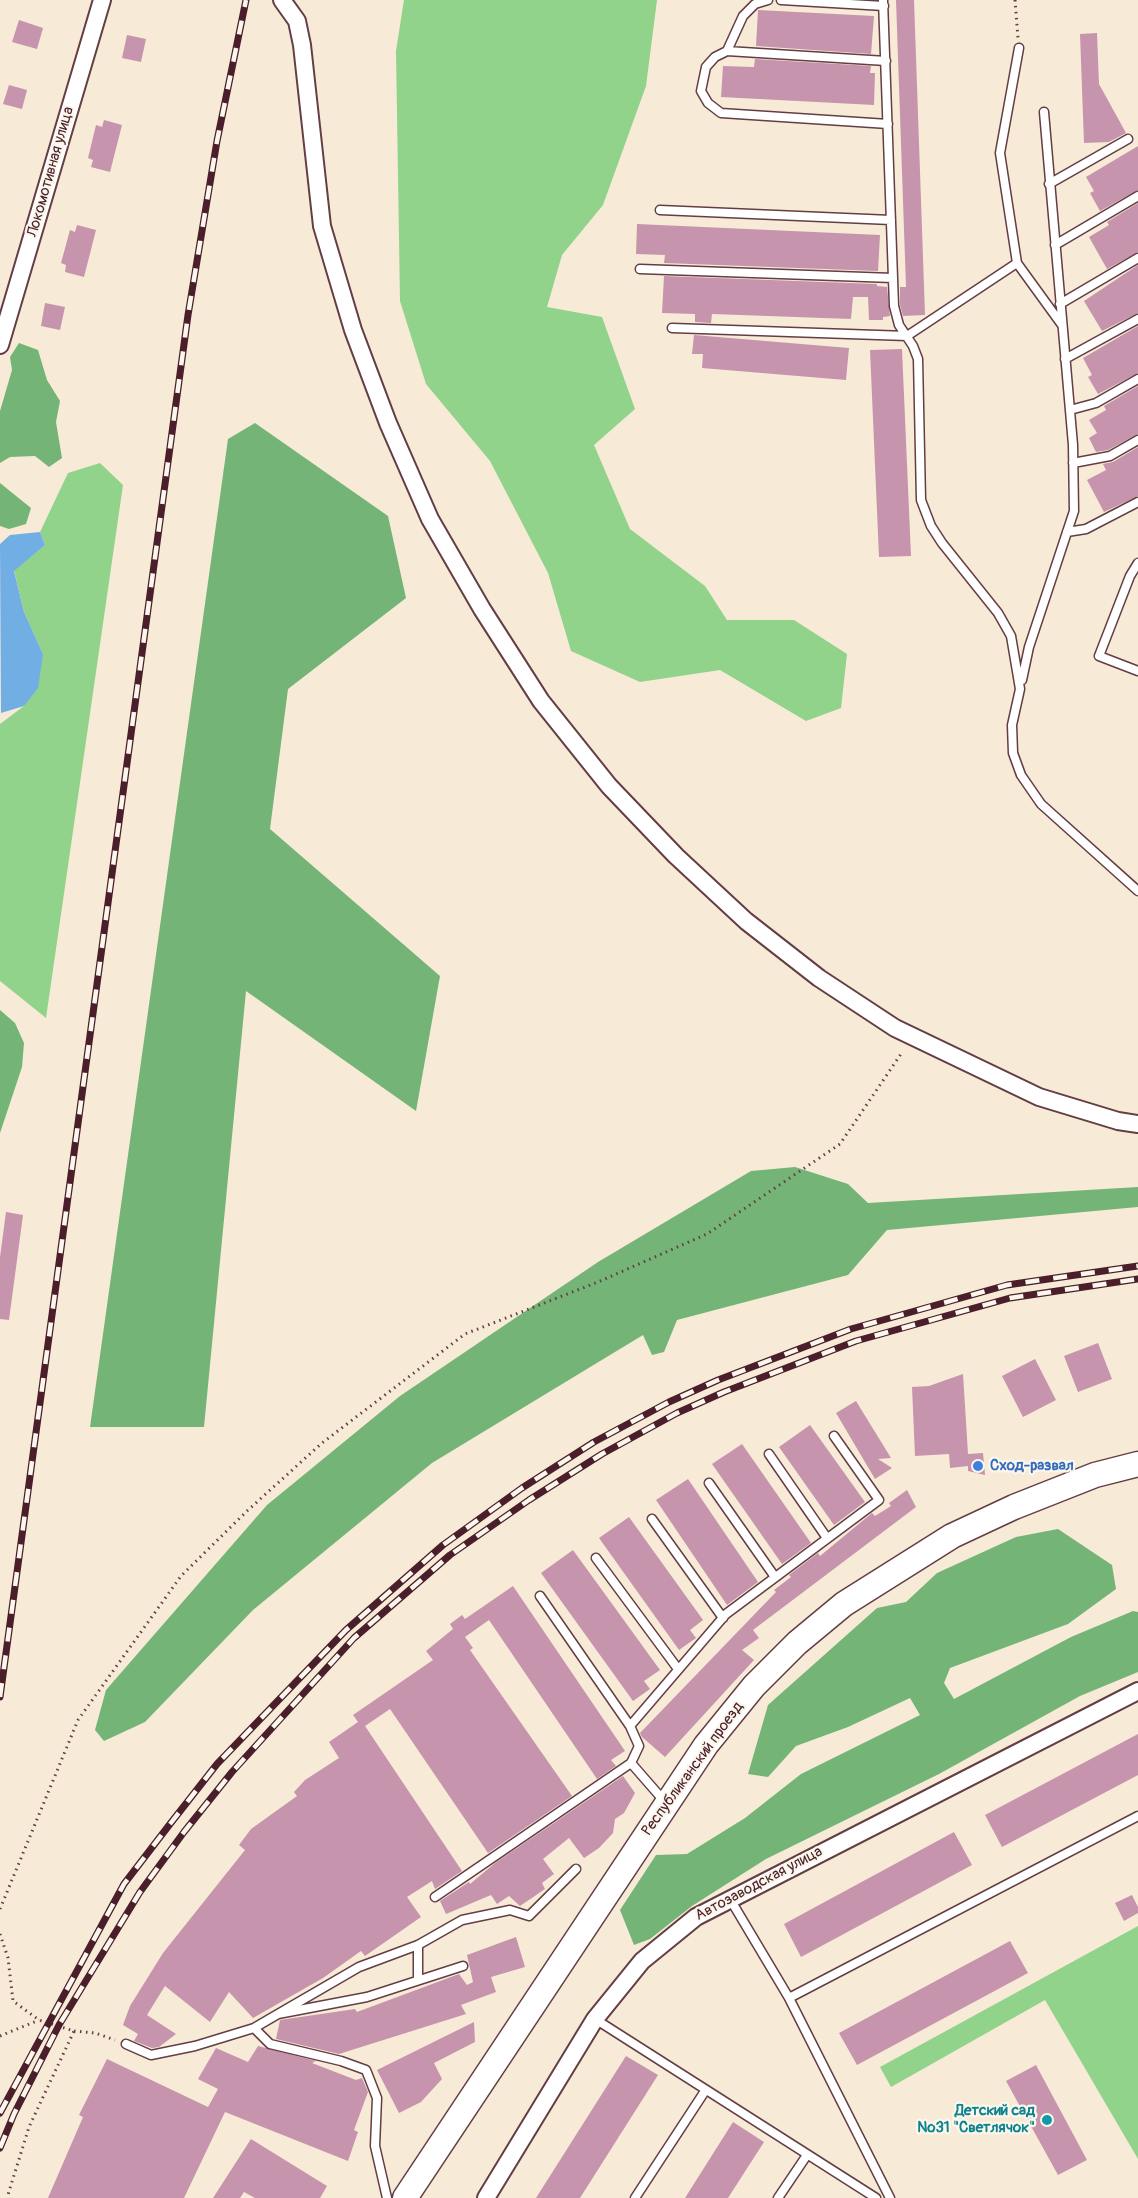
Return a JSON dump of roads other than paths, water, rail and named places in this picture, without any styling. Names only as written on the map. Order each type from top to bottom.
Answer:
[{"type":"street","name":"Локомотивная улица","points":[[0,345],[102,0]]},
{"type":"street","points":[[282,0],[297,21],[302,45],[322,226],[353,330],[388,423],[430,519],[482,609],[548,709],[609,786],[676,856],[746,921],[819,978],[913,1037],[1039,1097],[1118,1121],[1138,1124]]},
{"type":"street","name":"Республиканский проезд","points":[[405,2198],[666,1803],[706,1745],[754,1686],[797,1643],[843,1604],[952,1536],[1014,1507],[1075,1483],[1138,1464]]},
{"type":"street","name":"Автозаводская улица","points":[[486,2198],[595,2019],[642,1961],[696,1917],[1138,1691]]},
{"type":"lane","points":[[727,51],[743,16],[755,4],[768,0]]},
{"type":"lane","points":[[781,0],[884,3],[894,306],[899,325],[918,359],[921,500],[931,526],[942,543],[998,613],[1011,636],[1020,689]]},
{"type":"lane","points":[[1019,48],[1000,153],[1017,263],[1062,326]]},
{"type":"lane","points":[[886,61],[727,51],[715,57],[706,67],[701,91],[708,103],[721,112],[888,124]]},
{"type":"lane","points":[[1044,112],[1074,463],[1074,511],[1029,647],[1012,725],[1013,753],[1021,776],[1041,804],[1138,889]]},
{"type":"lane","points":[[1049,184],[1128,139]]},
{"type":"lane","points":[[1054,245],[1138,196]]},
{"type":"lane","points":[[660,210],[891,220]]},
{"type":"lane","points":[[1060,304],[1138,258]]},
{"type":"lane","points":[[672,328],[907,336],[1017,263]]},
{"type":"lane","points":[[640,269],[894,278]]},
{"type":"lane","points":[[1065,359],[1138,319]]},
{"type":"lane","points":[[1070,410],[1096,403],[1138,379]]},
{"type":"lane","points":[[1074,463],[1110,456],[1138,440]]},
{"type":"lane","points":[[1067,532],[1086,529],[1138,502]]},
{"type":"lane","points":[[1138,563],[1130,576],[1099,656],[1138,671]]},
{"type":"lane","points":[[630,1726],[723,1617],[879,1500],[834,1436]]},
{"type":"lane","points":[[770,1454],[827,1538]]},
{"type":"lane","points":[[709,1483],[775,1577]]},
{"type":"lane","points":[[652,1519],[723,1617]]},
{"type":"lane","points":[[596,1558],[678,1669]]},
{"type":"lane","points":[[435,1897],[631,1763],[639,1746],[630,1726],[540,1596]]},
{"type":"lane","points":[[631,1763],[666,1803]]},
{"type":"lane","points":[[789,1998],[1138,1816]]},
{"type":"lane","points":[[126,2044],[152,2055],[195,2046],[254,2028],[359,1967],[418,1945],[462,1920],[510,1910],[529,1916],[576,1869]]},
{"type":"lane","points":[[730,1899],[789,1998],[890,2198]]},
{"type":"lane","points":[[418,1945],[418,1980]]},
{"type":"lane","points":[[278,2014],[366,1997],[463,1966]]},
{"type":"lane","points":[[595,2019],[876,2198]]},
{"type":"lane","points":[[254,2028],[270,2044],[341,2061],[366,2070],[377,2098],[375,2146],[387,2198]]},
{"type":"lane","points":[[635,2198],[705,2091]]},
{"type":"lane","points":[[778,2198],[807,2155]]},
{"type":"water","points":[[40,532],[45,545],[14,571],[24,612],[43,654],[38,688],[24,706],[1,713],[0,544],[10,535]]},
{"type":"railway","points":[[0,1697],[188,315],[217,141],[246,0]]},
{"type":"railway","points":[[0,2113],[124,1884],[170,1824],[217,1764],[346,1630],[443,1545],[522,1488],[594,1442],[669,1402],[718,1380],[851,1329],[1007,1285],[1138,1266]]},
{"type":"railway","points":[[0,2148],[14,2114],[59,2025],[140,1892],[184,1832],[232,1772],[354,1638],[450,1555],[529,1500],[602,1454],[677,1413],[724,1392],[856,1341],[1010,1298],[1138,1279]]},
{"type":"place","name":"Сход-развал","points":[[978,1466]]},
{"type":"place","name":"Детский сад №31 \"Светлячок\"","points":[[1047,2120]]}]
